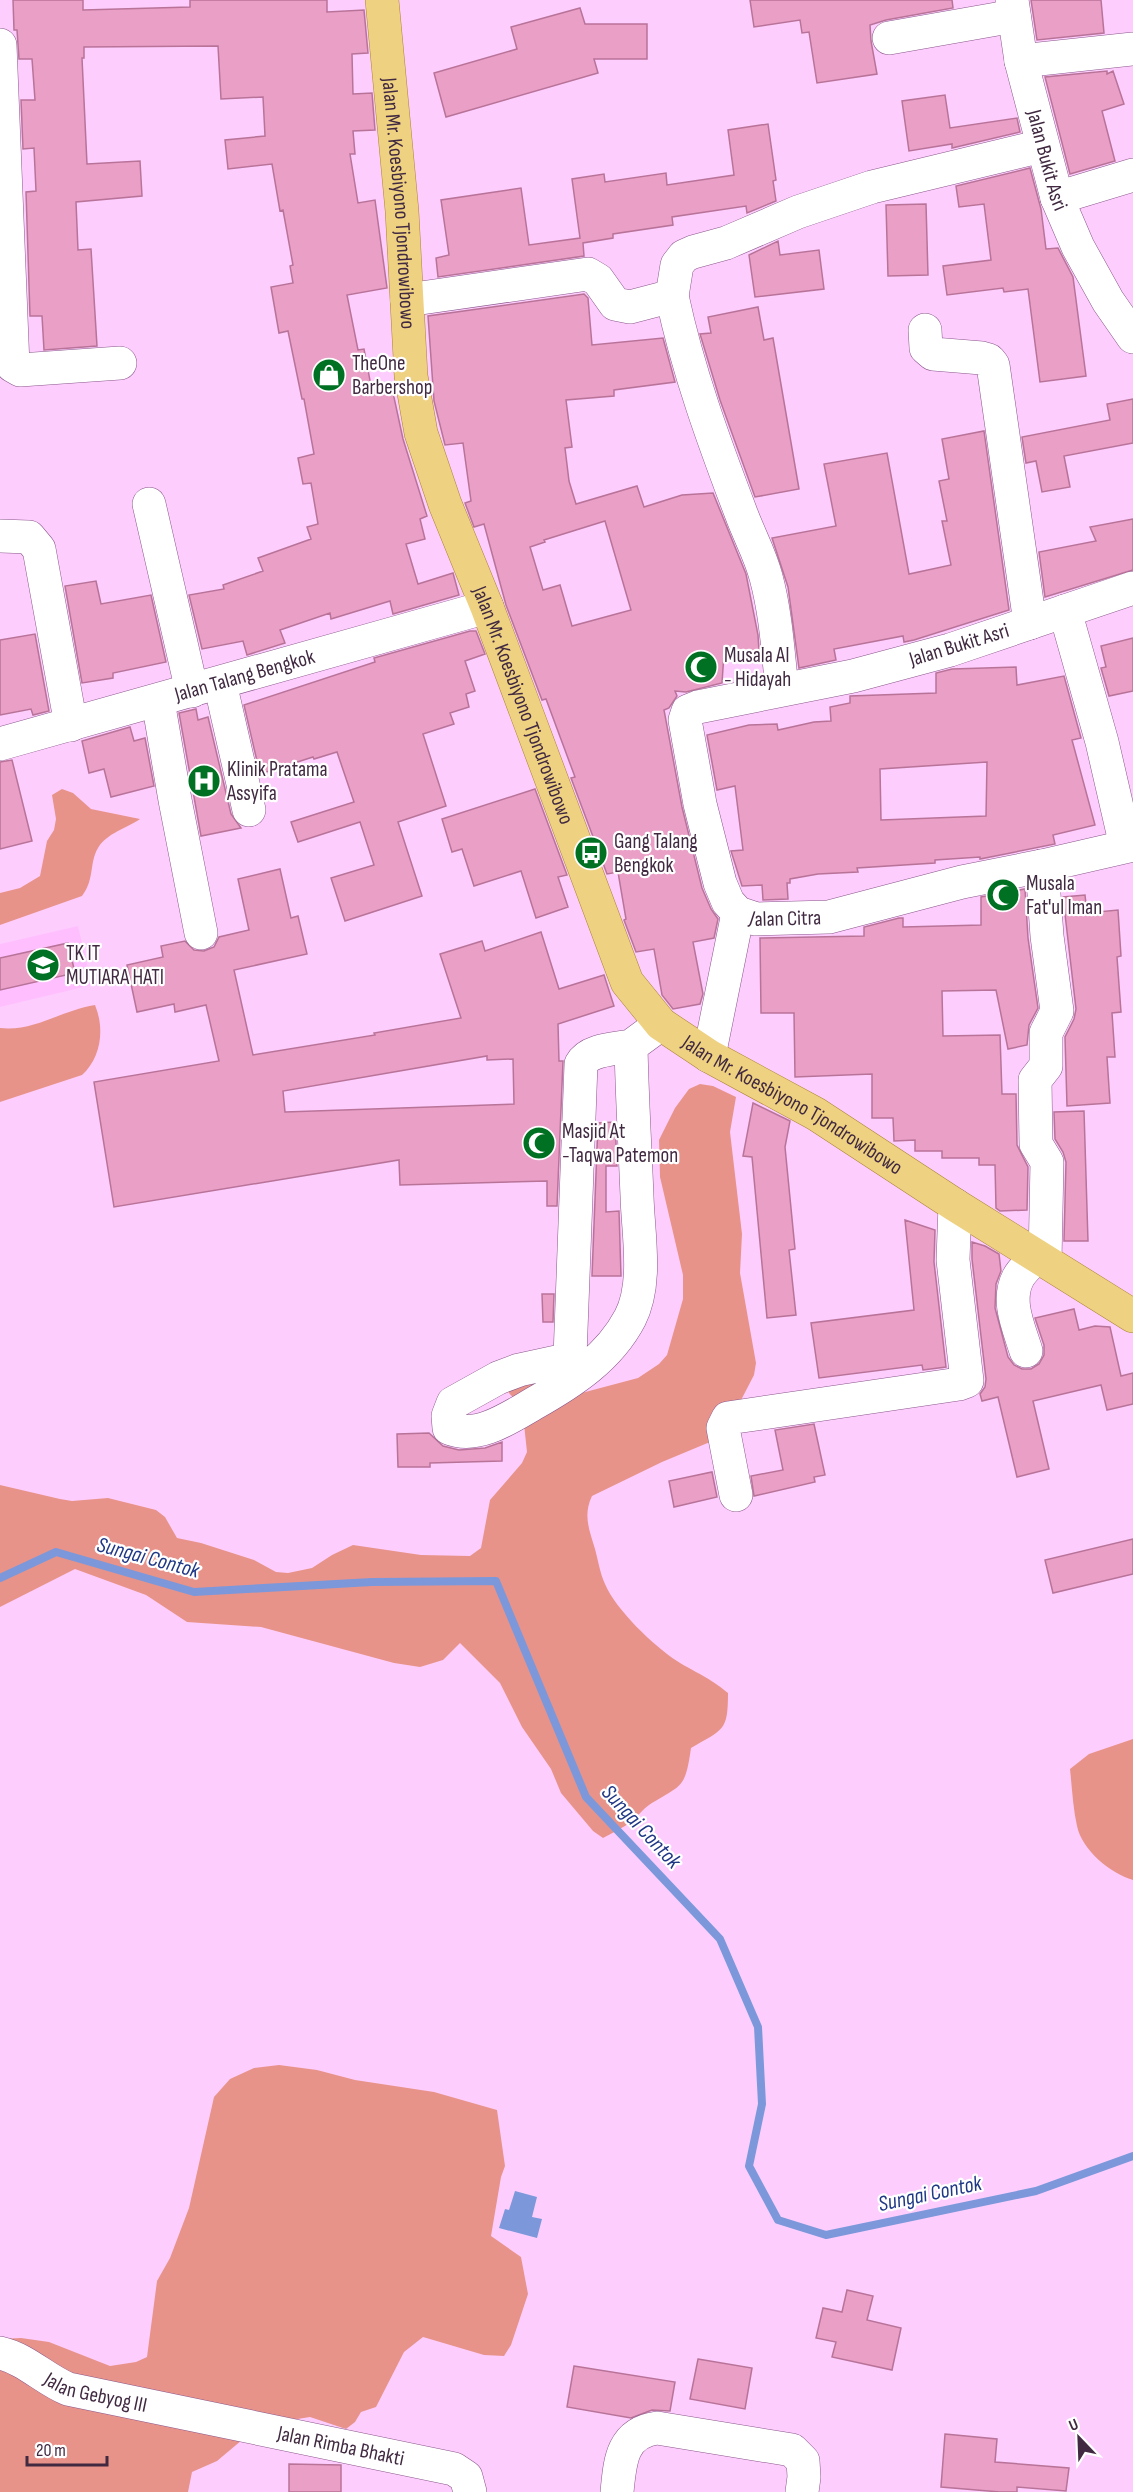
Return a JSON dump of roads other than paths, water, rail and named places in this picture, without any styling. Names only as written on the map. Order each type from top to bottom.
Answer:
[{"type":"main road","name":"Jalan Mr. Koesbiyono Tjondrowibowo","points":[[382,0],[402,211],[411,376],[421,433],[445,504],[487,607],[627,982],[661,1024],[709,1056],[816,1114],[955,1205],[1133,1316]]},
{"type":"street","points":[[889,38],[1013,8]]},
{"type":"street","name":"Jalan Bukit Asri","points":[[1013,8],[1021,61],[1057,198],[1078,247],[1133,337]]},
{"type":"street","points":[[0,45],[6,348],[14,366],[20,370],[120,363]]},
{"type":"street","points":[[1021,61],[1133,50]]},
{"type":"street","points":[[782,689],[775,617],[766,577],[756,543],[742,516],[682,346],[672,296],[677,265],[684,256],[693,252],[726,243],[798,212],[872,187],[1042,146]]},
{"type":"street","points":[[1057,198],[1133,175]]},
{"type":"street","points":[[407,300],[588,274],[598,280],[615,304],[630,307],[672,296]]},
{"type":"street","points":[[925,330],[926,348],[933,354],[982,358],[989,360],[993,365],[1030,623]]},
{"type":"street","points":[[149,504],[206,687],[249,810]]},
{"type":"street","points":[[0,536],[29,537],[39,549],[71,725]]},
{"type":"street","name":"Jalan Bukit Asri","points":[[782,689],[853,676],[950,650],[1133,588]]},
{"type":"street","name":"Jalan Talang Bengkok","points":[[0,744],[487,607]]},
{"type":"street","points":[[1065,611],[1130,845]]},
{"type":"street","name":"Jalan Citra","points":[[782,689],[698,707],[688,711],[685,720],[700,804],[720,883],[728,902],[738,913],[756,919],[829,917],[962,882],[1130,845]]},
{"type":"street","points":[[158,700],[201,933]]},
{"type":"street","points":[[1026,1351],[1013,1306],[1013,1298],[1019,1277],[1041,1259],[1047,1162],[1036,1144],[1035,1080],[1046,1066],[1046,1033],[1057,1011],[1047,936],[1042,866]]},
{"type":"street","points":[[709,1056],[738,913]]},
{"type":"street","points":[[631,1046],[640,1270],[636,1298],[631,1315],[609,1348],[573,1367],[581,1064],[584,1057],[631,1046],[661,1024]]},
{"type":"street","points":[[736,1495],[723,1428],[728,1418],[967,1381],[953,1260],[955,1205]]},
{"type":"street","name":"Jalan Gebyog III","points":[[0,2353],[25,2363],[53,2383],[68,2389],[198,2416]]},
{"type":"street","name":"Jalan Rimba Bhakti","points":[[198,2416],[454,2469],[466,2477],[470,2492]]},
{"type":"street","points":[[617,2492],[620,2462],[626,2447],[635,2436],[644,2430],[657,2428],[792,2450],[803,2461],[802,2492]]},
{"type":"water","points":[[515,2191],[537,2197],[532,2217],[542,2219],[537,2238],[499,2228],[505,2209],[509,2210]]},
{"type":"waterway","name":"Sungai Contok","points":[[0,1578],[56,1552],[194,1592],[372,1582],[496,1581],[586,1797],[720,1939],[758,2027],[762,2104],[749,2166],[778,2220],[826,2235],[1036,2191],[1133,2156]]},
{"type":"place","name":"TheOne Barbershop","points":[[329,375]]},
{"type":"place","name":"Musala Al - Hidayah","points":[[701,667]]},
{"type":"place","name":"Klinik Pratama Assyifa","points":[[204,781]]},
{"type":"place","name":"Gang Talang Bengkok","points":[[591,853]]},
{"type":"place","name":"Musala Fat'ul Iman","points":[[1003,895]]},
{"type":"place","name":"TK IT MUTIARA HATI","points":[[43,965]]},
{"type":"place","name":"Masjid At -Taqwa Patemon","points":[[539,1143]]}]
